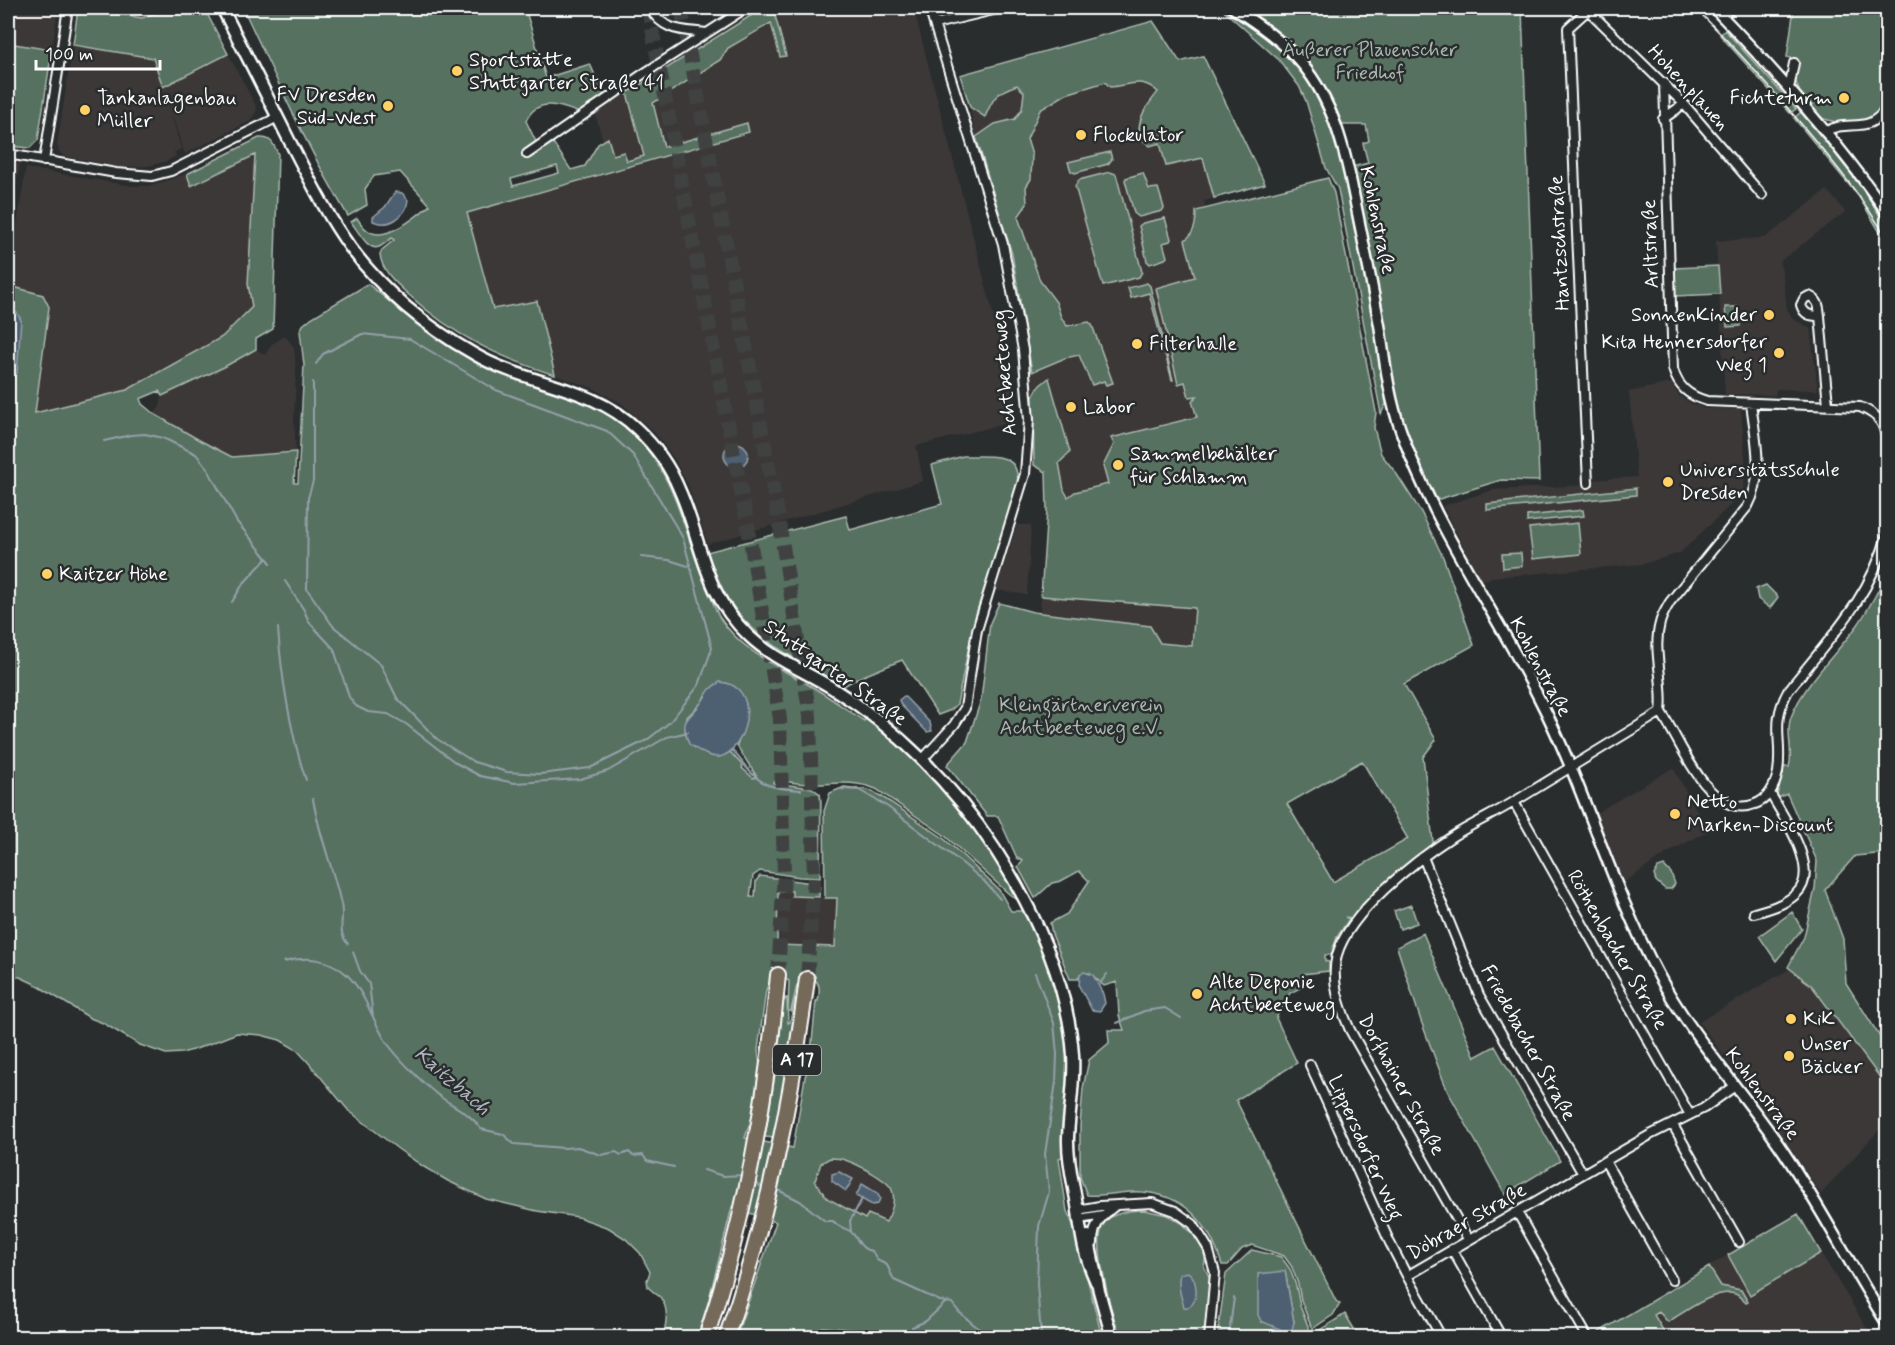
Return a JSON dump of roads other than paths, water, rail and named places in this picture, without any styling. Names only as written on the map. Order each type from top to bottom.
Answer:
[{"type":"highway","name":"A 17","points":[[706,1338],[725,1281],[742,1216],[758,1136],[770,1057],[778,975]]},
{"type":"highway","name":"A 17","points":[[726,1338],[763,1222],[782,1141],[807,979]]},
{"type":"main road","name":"Stuttgarter Straße","points":[[222,8],[335,225],[381,283],[423,320],[479,358],[596,400],[634,426],[651,444],[681,491],[708,577],[736,623],[772,654],[834,689],[856,705],[922,759],[950,790],[993,847],[1026,903],[1054,969],[1064,1002],[1071,1041],[1073,1082],[1068,1161],[1086,1258],[1096,1282],[1112,1336]]},
{"type":"main road","name":"Stuttgarter Straße","points":[[1078,1214],[1087,1233],[1096,1282]]},
{"type":"street","points":[[44,161],[68,8]]},
{"type":"street","points":[[650,8],[658,20],[668,27],[705,33]]},
{"type":"street","points":[[527,154],[705,33],[747,8]]},
{"type":"street","name":"Achtbeeteweg","points":[[922,759],[954,725],[965,708],[977,630],[1025,474],[1029,420],[1023,350],[1003,244],[929,8]]},
{"type":"street","points":[[935,24],[1002,8]]},
{"type":"street","name":"Kohlenstraße","points":[[1233,8],[1282,42],[1302,64],[1325,98],[1342,143],[1348,167],[1370,272],[1393,405],[1400,428],[1434,506],[1486,605],[1538,695],[1570,768],[1617,887],[1649,957],[1683,1016],[1793,1165],[1849,1264],[1887,1325]]},
{"type":"street","name":"Hohenplauen","points":[[1588,8],[1683,102],[1762,195]]},
{"type":"street","name":"Hantzschstraße","points":[[1588,8],[1568,28],[1588,483]]},
{"type":"street","points":[[1714,8],[1825,132],[1887,214]]},
{"type":"street","points":[[1723,16],[1731,8]]},
{"type":"street","points":[[1788,88],[1794,63]]},
{"type":"street","name":"Arltstraße","points":[[1664,83],[1663,119],[1673,369],[1678,384],[1696,398],[1707,401],[1751,403]]},
{"type":"street","points":[[1663,119],[1683,102]]},
{"type":"street","points":[[1825,132],[1832,128],[1867,124],[1877,119],[1887,105]]},
{"type":"street","points":[[8,154],[116,173],[152,176],[171,171],[278,117]]},
{"type":"street","points":[[1820,316],[1828,405]]},
{"type":"street","points":[[1887,448],[1883,425],[1875,414],[1860,407],[1751,403],[1758,468],[1754,495],[1748,506],[1670,602],[1660,620],[1657,641],[1663,699],[1661,712],[1703,782],[1718,800],[1734,806],[1746,807],[1762,801],[1770,793],[1778,771],[1777,721],[1781,703],[1788,691],[1853,611],[1867,589],[1887,533]]},
{"type":"street","name":"Dorfhainer Straße","points":[[1468,1239],[1350,1030],[1339,1005],[1335,976],[1337,954],[1351,927],[1370,903],[1424,857],[1453,836],[1514,802],[1661,712]]},
{"type":"street","points":[[1754,913],[1777,906],[1796,894],[1801,888],[1805,875],[1800,850],[1770,793]]},
{"type":"street","name":"Röthenbacher Straße","points":[[1514,802],[1690,1115]]},
{"type":"street","name":"Friedebacher Straße","points":[[1424,857],[1479,995],[1583,1174]]},
{"type":"street","name":"Lippersdorfer Weg","points":[[1310,1065],[1407,1276]]},
{"type":"street","name":"Döbraer Straße","points":[[1442,1338],[1407,1276],[1650,1135],[1673,1125],[1735,1086]]},
{"type":"street","points":[[1673,1125],[1739,1242]]},
{"type":"street","points":[[1605,1161],[1672,1280]]},
{"type":"street","points":[[1078,1214],[1100,1206],[1140,1202],[1164,1206],[1185,1217],[1199,1231],[1208,1248],[1215,1273],[1209,1338]]},
{"type":"street","points":[[1093,1256],[1093,1233],[1102,1215],[1115,1206]]},
{"type":"street","points":[[1517,1212],[1588,1338]]},
{"type":"street","points":[[1078,1214],[1102,1215]]},
{"type":"street","points":[[1452,1249],[1502,1338]]},
{"type":"water","points":[[395,192],[402,193],[408,200],[404,211],[391,222],[373,221],[373,217],[385,207]]},
{"type":"water","points":[[17,313],[21,320],[17,373],[13,379],[8,381],[8,314]]},
{"type":"water","points":[[736,443],[745,446],[748,455],[745,464],[736,467],[727,464],[724,455],[727,446]]},
{"type":"water","points":[[720,682],[734,686],[742,694],[746,706],[746,719],[737,744],[729,753],[715,757],[689,744],[685,724],[710,689]]},
{"type":"water","points":[[904,696],[930,723],[932,731],[927,732],[901,705],[899,700]]},
{"type":"water","points":[[1084,972],[1093,975],[1103,994],[1105,1003],[1100,1011],[1092,1010],[1079,986],[1080,974]]},
{"type":"water","points":[[839,1172],[853,1179],[846,1191],[832,1181],[832,1174]]},
{"type":"water","points":[[862,1184],[877,1193],[880,1198],[878,1204],[872,1205],[856,1196]]},
{"type":"water","points":[[1285,1271],[1294,1322],[1291,1334],[1261,1321],[1258,1315],[1258,1274]]},
{"type":"water","points":[[1187,1272],[1194,1280],[1196,1292],[1193,1304],[1184,1307],[1179,1278],[1180,1274]]},
{"type":"waterway","points":[[313,382],[313,481],[308,498],[307,589],[333,626],[381,665],[397,698],[437,739],[474,762],[507,772],[540,774],[590,768],[647,740],[670,722],[699,685],[712,648],[683,538],[633,455],[607,431],[496,390],[410,339],[362,334],[323,354],[316,364]]},
{"type":"waterway","points":[[104,441],[145,434],[163,438],[196,454],[207,468],[237,522],[271,563]]},
{"type":"waterway","points":[[641,557],[669,560],[688,566]]},
{"type":"waterway","points":[[232,602],[243,584],[267,558]]},
{"type":"waterway","points":[[285,581],[309,622],[334,649],[349,697],[356,706],[368,712],[388,714],[406,724],[456,763],[480,776],[515,783],[580,779],[608,771],[667,737],[688,732]]},
{"type":"waterway","points":[[278,628],[288,705],[306,780]]},
{"type":"waterway","points":[[731,750],[752,774],[764,783],[770,786],[801,790]]},
{"type":"waterway","points":[[840,789],[859,790],[888,807],[984,881],[1000,899]]},
{"type":"waterway","points":[[313,799],[341,904],[342,934],[348,944]]},
{"type":"waterway","points":[[353,952],[360,971],[369,984],[373,1017]]},
{"type":"waterway","name":"Kaitzbach","points":[[284,962],[300,959],[324,961],[345,973],[358,988],[387,1043],[398,1057],[428,1087],[468,1115],[481,1129],[503,1134],[514,1144],[578,1147],[601,1155],[616,1152],[621,1155],[629,1152],[633,1156],[643,1155],[647,1161],[674,1167]]},
{"type":"waterway","points":[[1035,973],[1054,1023],[1057,1054],[1056,1082],[1045,1154],[1049,1192],[1039,1226],[1037,1284],[1041,1336]]},
{"type":"waterway","points":[[1099,985],[1107,974]]},
{"type":"waterway","points":[[1117,1023],[1144,1011],[1165,1008],[1181,1018]]},
{"type":"waterway","name":"Kaitzbach","points":[[704,1170],[723,1176],[745,1175]]},
{"type":"waterway","name":"Kaitzbach","points":[[752,1179],[764,1188]]},
{"type":"waterway","name":"Kaitzbach","points":[[776,1189],[800,1201],[825,1221],[833,1221],[850,1231],[864,1248],[872,1251],[877,1260],[887,1265],[894,1280],[940,1301],[952,1303],[959,1312],[990,1338]]},
{"type":"waterway","points":[[851,1232],[850,1221],[862,1199]]},
{"type":"waterway","points":[[1230,1327],[1234,1298]]},
{"type":"waterway","points":[[912,1327],[926,1321],[946,1302]]},
{"type":"tunnel","points":[[648,8],[747,522],[780,719],[784,874],[778,975]]},
{"type":"tunnel","points":[[681,8],[778,515],[810,716],[814,878],[807,979]]},
{"type":"tram line","points":[[1695,8],[1785,104],[1856,193],[1888,240]]},
{"type":"place","name":"Sportstätte Stuttgarter Straße 41","points":[[457,71]]},
{"type":"place","name":"Fichteturm","points":[[1844,98]]},
{"type":"place","name":"FV Dresden Süd-West","points":[[388,106]]},
{"type":"place","name":"Tankanlagenbau Müller","points":[[85,110]]},
{"type":"place","name":"Flockulator","points":[[1081,135]]},
{"type":"place","name":"SonnenKinder","points":[[1769,315]]},
{"type":"place","name":"Filterhalle","points":[[1137,344]]},
{"type":"place","name":"Kita Hennersdorfer Weg 1","points":[[1779,353]]},
{"type":"place","name":"Labor","points":[[1071,407]]},
{"type":"place","name":"Sammelbehälter für Schlamm","points":[[1118,465]]},
{"type":"place","name":"Universitätsschule Dresden","points":[[1668,482]]},
{"type":"place","name":"Kaitzer Höhe","points":[[47,574]]},
{"type":"place","name":"Netto Marken-Discount","points":[[1675,814]]},
{"type":"place","name":"Alte Deponie Achtbeeteweg","points":[[1197,994]]},
{"type":"place","name":"KiK","points":[[1791,1019]]},
{"type":"place","name":"Unser Bäcker","points":[[1789,1056]]},
{"type":"park label","name":"Äußerer Plauenscher Friedhof","points":[[1370,62]]},
{"type":"park label","name":"Kleingärtnerverein Achtbeeteweg e.V.","points":[[1081,716]]}]
